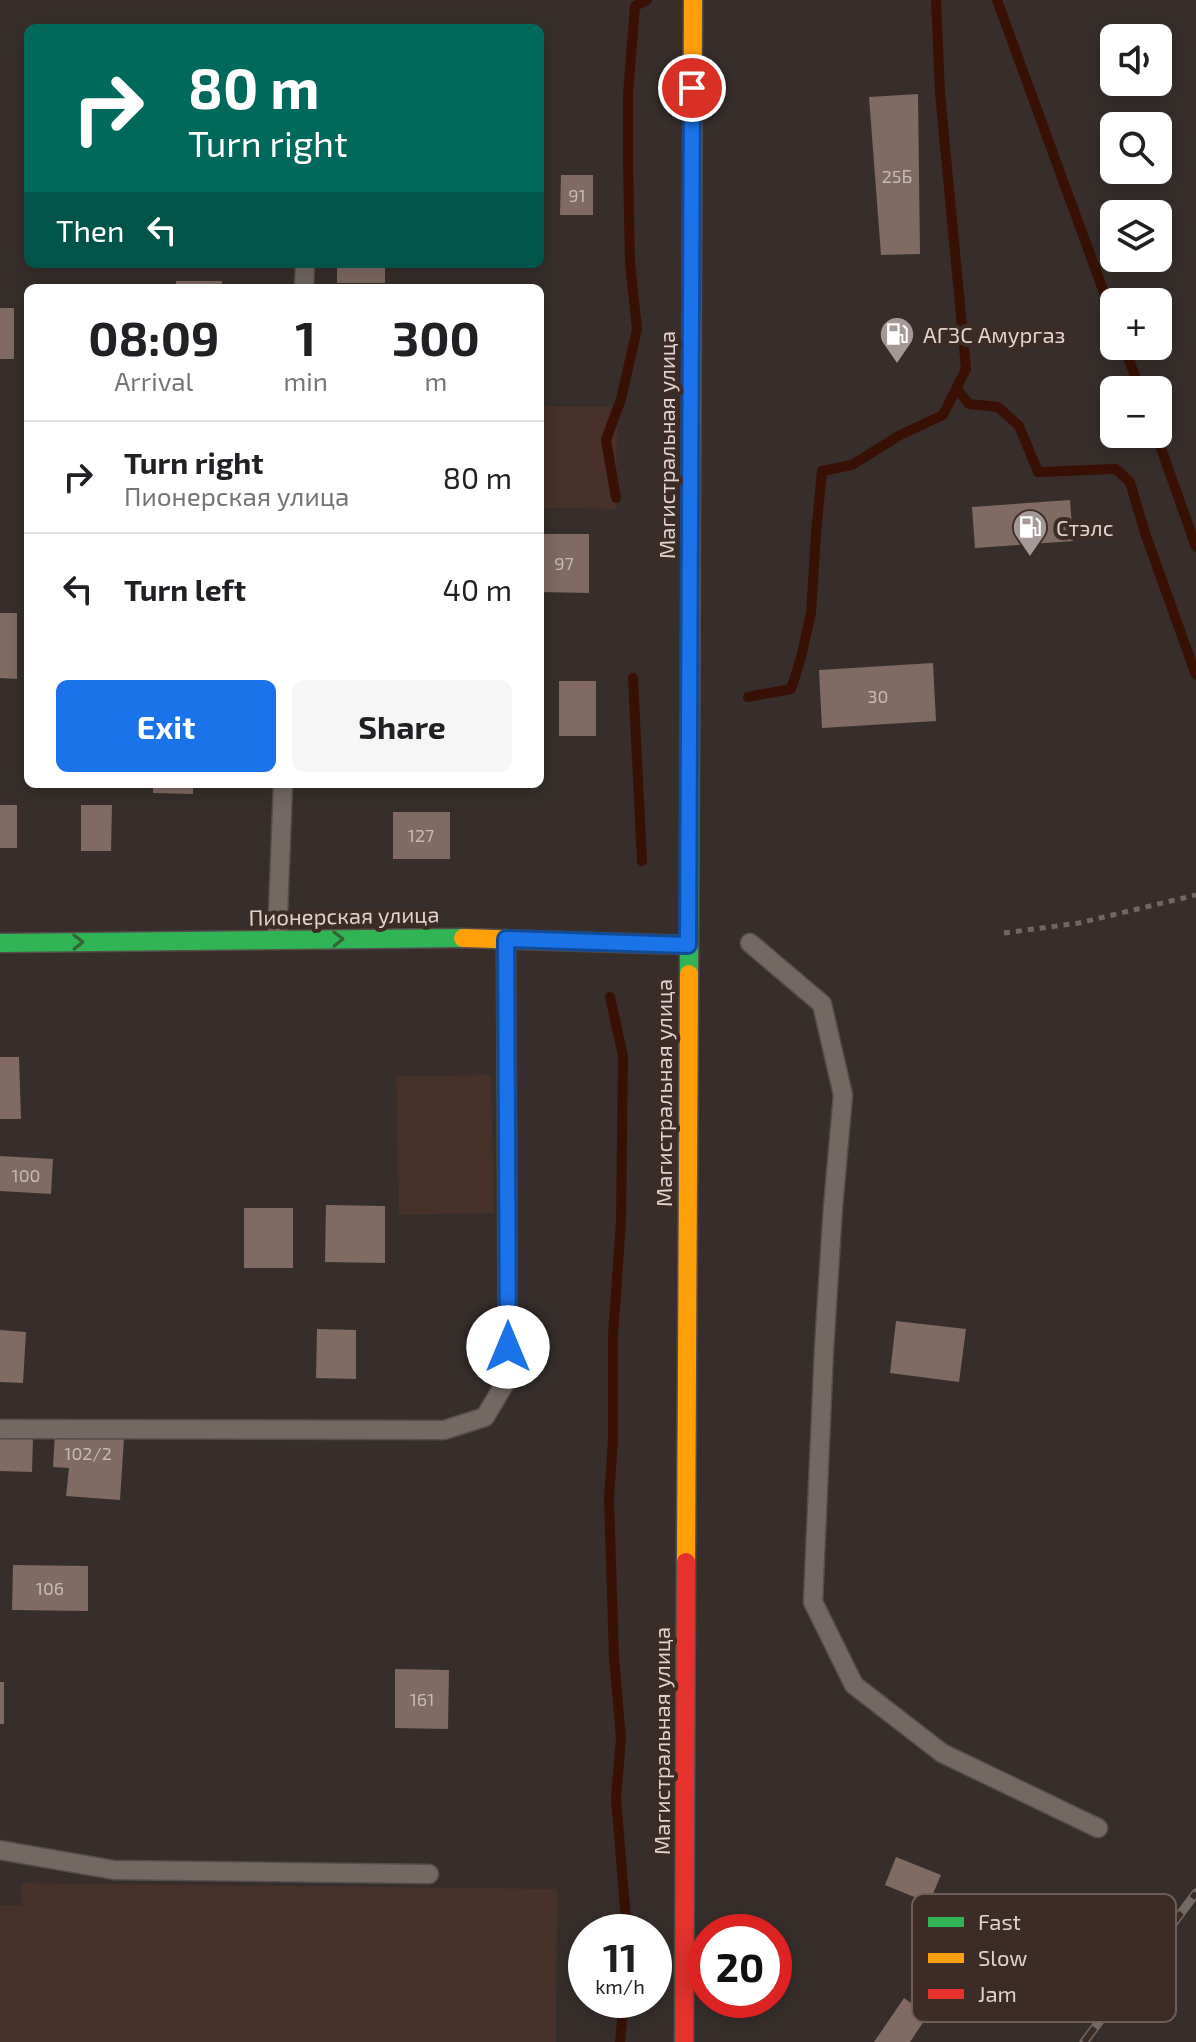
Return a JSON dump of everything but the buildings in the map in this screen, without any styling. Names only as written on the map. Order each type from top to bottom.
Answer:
[{"type":"main road","name":"Магистральная улица","points":[[684,2042],[693,0]]},
{"type":"main road","name":"Пионерская улица","points":[[0,943],[456,938],[688,945]]},
{"type":"lane","points":[[277,940],[283,788]]},
{"type":"lane","points":[[0,1429],[444,1430],[485,1417],[508,1378],[506,939]]},
{"type":"lane","points":[[750,943],[822,1004],[843,1095],[824,1349],[813,1602],[854,1685],[942,1753],[1098,1828]]},
{"type":"lane","points":[[0,1850],[114,1870],[429,1874]]},
{"type":"path","points":[[1004,933],[1079,923],[1196,895]]},
{"type":"shaded area","points":[[544,406],[617,407],[616,509],[544,508]]},
{"type":"shaded area","points":[[491,1075],[494,1213],[399,1215],[396,1076]]},
{"type":"shaded area","points":[[21,1883],[557,1889],[556,2042],[0,2042],[0,1905],[22,1906]]},
{"type":"waterway","points":[[616,498],[606,440],[621,399],[637,329],[630,263],[628,94],[635,6],[647,0]]},
{"type":"waterway","points":[[748,697],[791,689],[811,613],[822,471],[852,465],[900,435],[943,415],[966,369],[940,93],[936,0]]},
{"type":"waterway","points":[[997,0],[1102,288]]},
{"type":"waterway","points":[[1129,360],[1135,376]]},
{"type":"waterway","points":[[957,389],[969,404],[998,407],[1019,426],[1038,472],[1116,469],[1130,482],[1196,675]]},
{"type":"waterway","points":[[1161,448],[1196,547]]},
{"type":"waterway","points":[[633,678],[642,861]]},
{"type":"waterway","points":[[610,997],[623,1056],[621,1221],[613,1336],[613,1439],[609,1499],[614,1658],[621,1738],[616,1798],[626,1914]]},
{"type":"waterway","points":[[620,2042],[622,2018]]},
{"type":"railway","points":[[1176,1920],[1196,1893]]},
{"type":"railway","points":[[1084,2042],[1099,2022]]},
{"type":"traffic: fast","points":[[689,974],[691,481]]},
{"type":"traffic: fast","points":[[0,943],[463,938]]},
{"type":"traffic: slow","points":[[691,481],[693,0]]},
{"type":"traffic: slow","points":[[463,938],[688,945]]},
{"type":"traffic: slow","points":[[686,1562],[689,974]]},
{"type":"traffic: jam","points":[[684,2042],[686,1562]]},
{"type":"place","name":"АГЗС Амургаз","points":[[897,365]]},
{"type":"place","name":"Стэлс","points":[[1030,558]]},
{"type":"route","points":[[508,1347],[506,939],[688,945],[692,88]]}]
